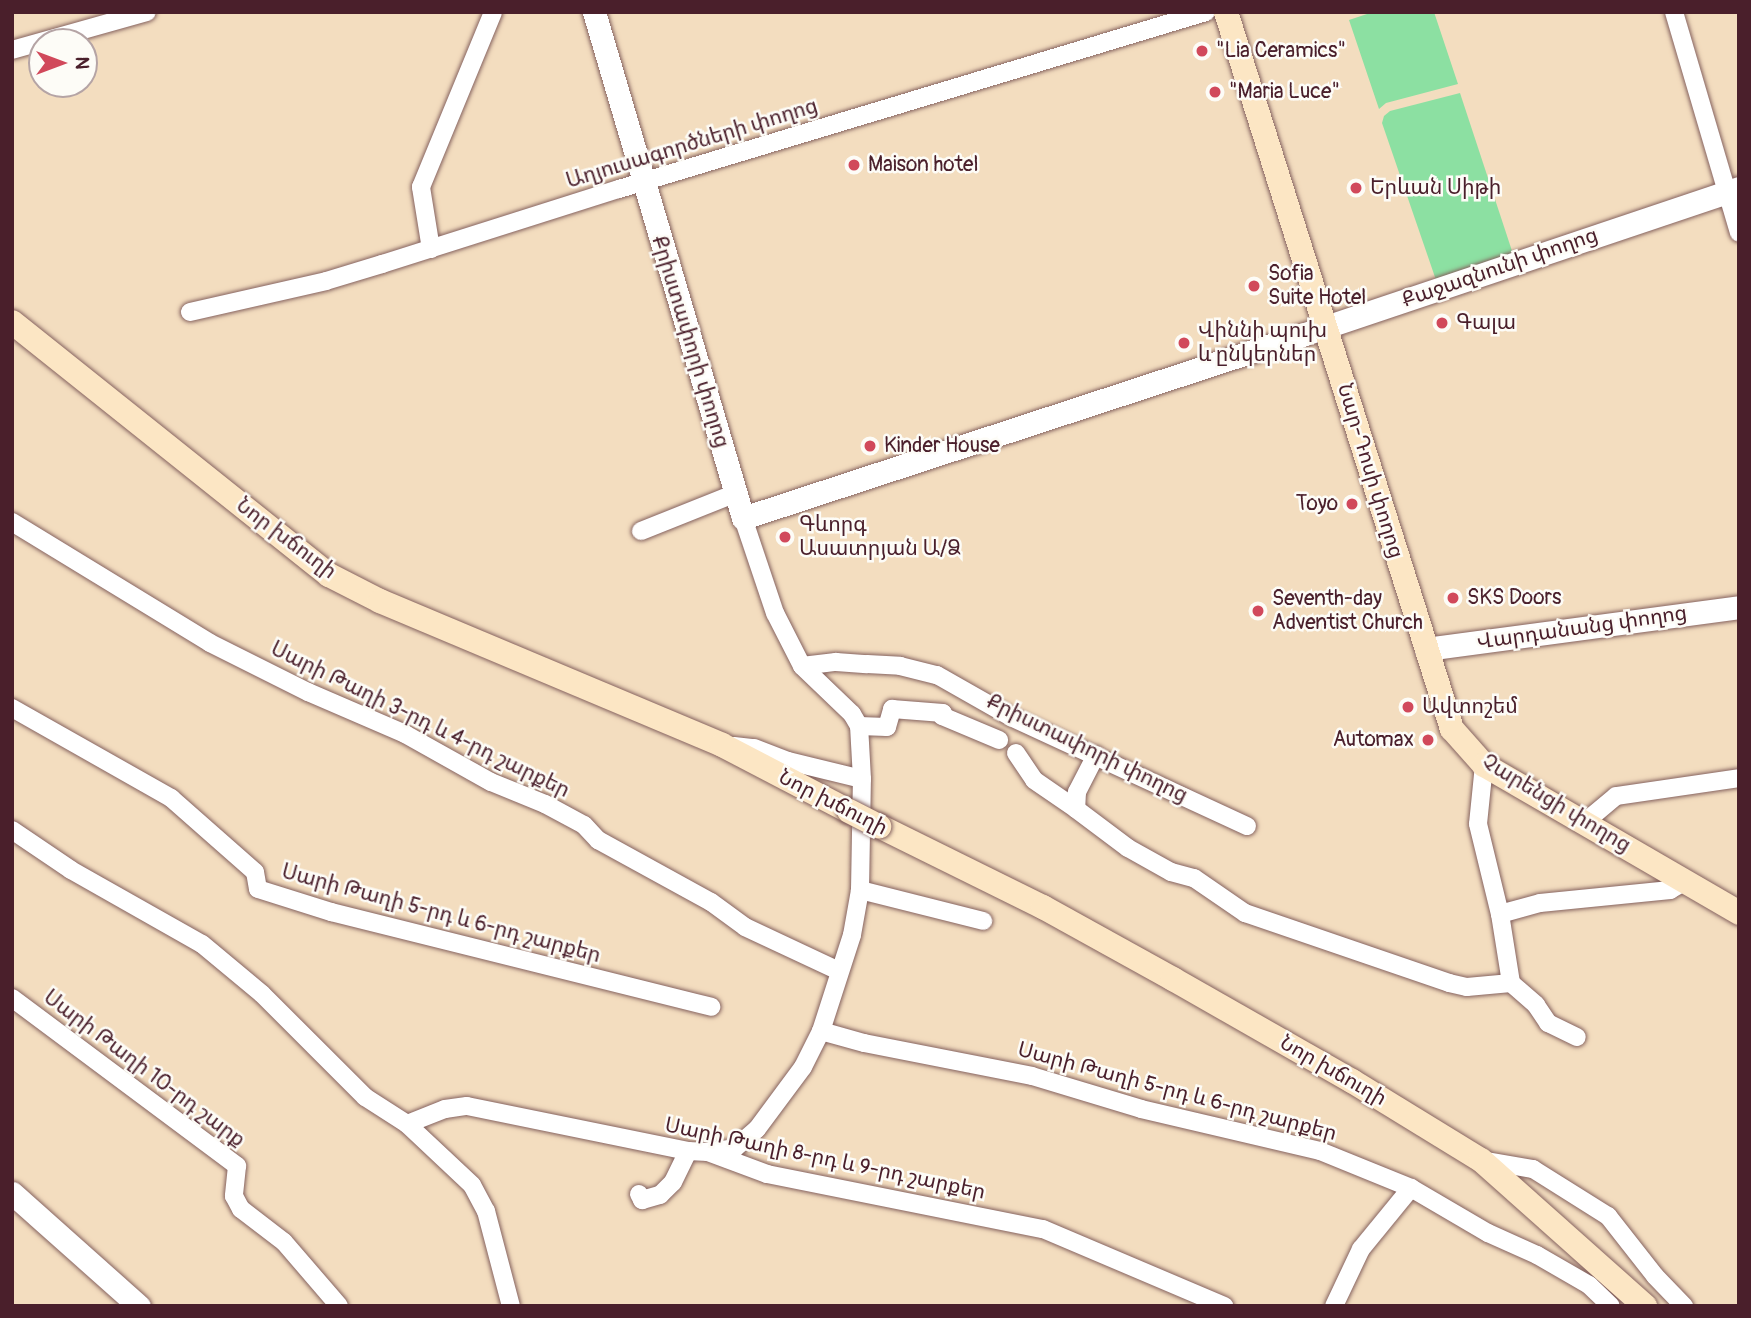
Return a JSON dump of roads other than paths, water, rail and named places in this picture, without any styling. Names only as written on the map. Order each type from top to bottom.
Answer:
[{"type":"main road","name":"Նար-Դոսի փողոց","points":[[1226,12],[1426,649]]},
{"type":"main road","name":"Նոր խճուղի","points":[[12,322],[329,575],[380,601],[722,745],[1042,907],[1161,972],[1352,1081],[1481,1160],[1645,1306]]},
{"type":"main road","name":"Չարենցի փողոց","points":[[1426,649],[1451,729],[1483,765],[1739,913]]},
{"type":"street","points":[[12,50],[147,12]]},
{"type":"street","points":[[431,249],[421,187],[493,12]]},
{"type":"street","name":"Քրիստափորի փողոց","points":[[594,12],[743,518],[775,613],[802,666],[852,714],[859,726]]},
{"type":"street","name":"Աղյուսագործների փողոց","points":[[190,312],[326,281],[1206,12]]},
{"type":"street","points":[[1674,12],[1732,190],[1739,233]]},
{"type":"street","name":"Քաջազնունի փողոց","points":[[743,518],[1732,190]]},
{"type":"street","points":[[641,531],[736,493]]},
{"type":"street","name":"Սարի Թաղի 3-րդ և 4-րդ շարքեր","points":[[15,523],[210,643],[308,692],[405,734],[491,782],[545,804],[584,825],[598,840],[711,902],[745,927],[839,971]]},
{"type":"street","name":"Վարդանանց փողոց","points":[[1426,649],[1739,607]]},
{"type":"street","name":"Քրիստափորի փողոց","points":[[802,666],[836,662],[900,666],[937,675],[1011,717],[1247,826]]},
{"type":"street","name":"Սարի Թաղի 5-րդ և 6-րդ շարքեր","points":[[12,708],[171,798],[256,873],[258,889],[331,912],[711,1007]]},
{"type":"street","points":[[708,1152],[735,1148],[757,1129],[786,1094],[821,1031],[852,935],[860,890],[862,779],[859,726],[887,727],[892,709],[943,713],[943,716],[984,731],[999,740]]},
{"type":"street","points":[[722,745],[754,748],[788,761],[862,779]]},
{"type":"street","points":[[1016,753],[1034,780],[1128,848],[1171,872],[1194,878],[1245,913],[1449,983],[1467,987],[1511,983]]},
{"type":"street","points":[[1076,809],[1077,792],[1096,755]]},
{"type":"street","points":[[1483,765],[1478,824],[1500,914],[1511,983],[1536,1005],[1548,1023],[1577,1037]]},
{"type":"street","points":[[1585,822],[1616,796],[1739,778]]},
{"type":"street","points":[[12,830],[71,870],[202,944],[262,994],[365,1097],[407,1124],[472,1185],[480,1197],[494,1238],[511,1306]]},
{"type":"street","points":[[1500,914],[1540,903],[1670,890],[1684,882]]},
{"type":"street","points":[[860,890],[983,921]]},
{"type":"street","name":"Սարի Թաղի 10-րդ շարք","points":[[12,998],[237,1166],[234,1196],[241,1209],[284,1242],[339,1306]]},
{"type":"street","name":"Սարի Թաղի 5-րդ և 6-րդ շարքեր","points":[[821,1031],[864,1043],[1032,1076],[1141,1109],[1320,1151],[1411,1188],[1488,1233],[1536,1255],[1589,1285],[1611,1306]]},
{"type":"street","name":"Սարի Թաղի 8-րդ և 9-րդ շարքեր","points":[[407,1124],[445,1109],[467,1106],[688,1151],[708,1152],[767,1174],[1043,1230],[1224,1306]]},
{"type":"street","points":[[639,1194],[642,1200],[660,1195],[673,1182],[688,1151]]},
{"type":"street","points":[[1481,1160],[1532,1170],[1608,1216],[1655,1276],[1684,1306]]},
{"type":"street","points":[[1334,1306],[1361,1249],[1411,1188]]},
{"type":"street","points":[[12,1193],[139,1306]]},
{"type":"place","name":"\"Lia Ceramics\"","points":[[1202,51]]},
{"type":"place","name":"\"Maria Luce\"","points":[[1215,92]]},
{"type":"place","name":"Maison hotel","points":[[854,165]]},
{"type":"place","name":"Երևան Սիթի","points":[[1356,188]]},
{"type":"place","name":"Sofia Suite Hotel","points":[[1254,286]]},
{"type":"place","name":"Գալա","points":[[1442,323]]},
{"type":"place","name":"Վիննի պուխ և ընկերներ","points":[[1184,343]]},
{"type":"place","name":"Kinder House","points":[[870,446]]},
{"type":"place","name":"Toyo","points":[[1352,504]]},
{"type":"place","name":"Գևորգ Ասատրյան Ա/Ձ","points":[[785,537]]},
{"type":"place","name":"SKS Doors","points":[[1453,598]]},
{"type":"place","name":"Seventh-day Adventist Church","points":[[1258,611]]},
{"type":"place","name":"Ավտոշեմ","points":[[1408,707]]},
{"type":"place","name":"Automax","points":[[1428,740]]}]
